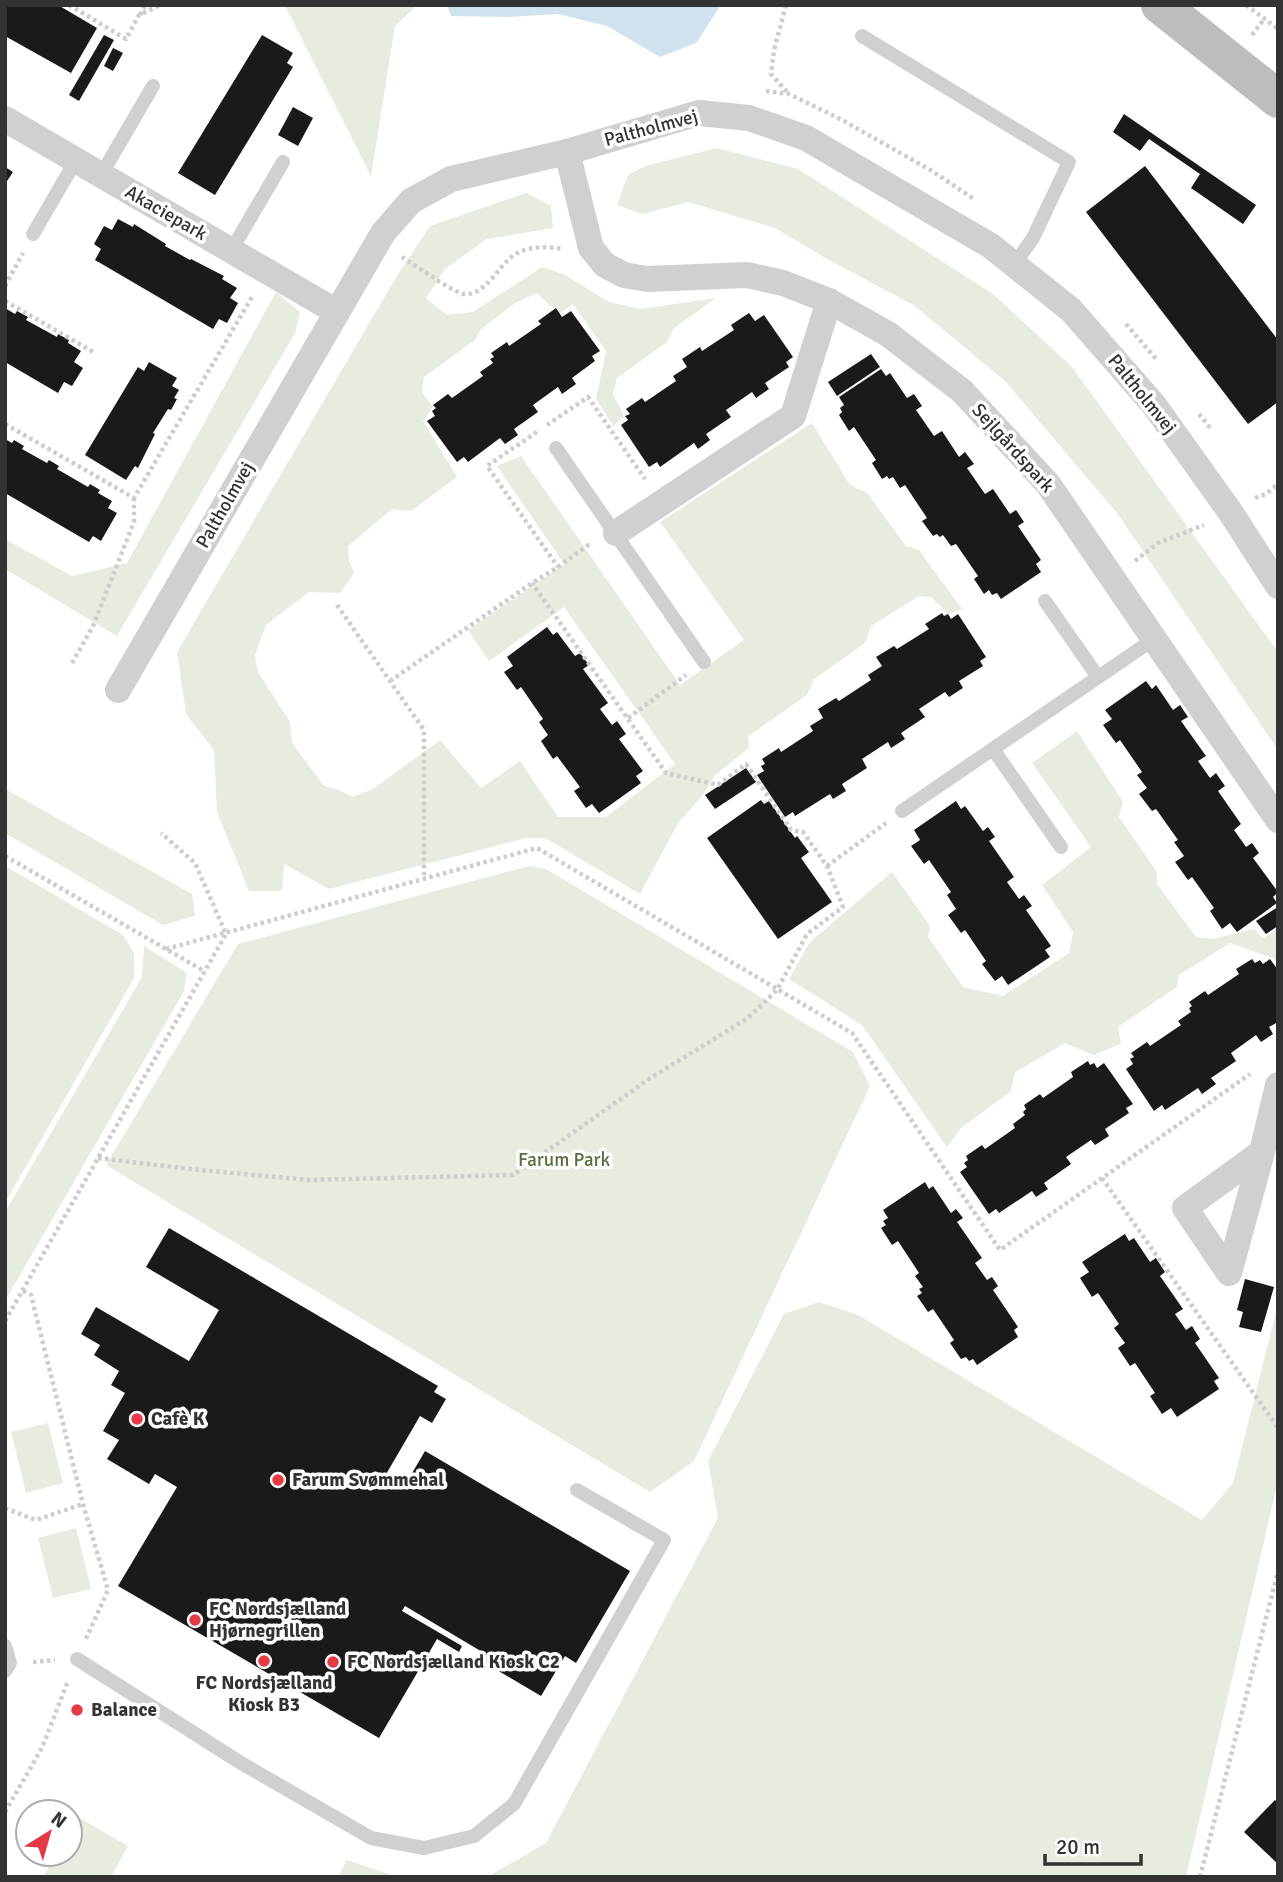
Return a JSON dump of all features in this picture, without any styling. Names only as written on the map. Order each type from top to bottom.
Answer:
[{"type":"main road","points":[[1160,5],[1278,99]]},
{"type":"street","name":"Paltholmvej","points":[[118,690],[377,242],[411,201],[451,179],[567,152],[699,113],[749,118],[806,138],[991,246],[1071,310],[1146,395],[1231,513],[1278,586]]},
{"type":"street","name":"Akaciepark","points":[[5,119],[337,312]]},
{"type":"street","points":[[567,152],[591,248],[598,257]]},
{"type":"street","name":"Sejlgårdspark","points":[[598,257],[605,265],[624,275],[647,279],[747,275],[783,284],[829,301],[888,334],[962,391],[1048,484],[1278,820]]},
{"type":"street","points":[[614,530],[793,416],[829,301]]},
{"type":"street","points":[[1262,1152],[1278,1085]]},
{"type":"lane","points":[[862,36],[1069,162],[1033,238],[1014,265]]},
{"type":"lane","points":[[101,175],[153,86]]},
{"type":"lane","points":[[33,234],[76,160]]},
{"type":"lane","points":[[231,251],[283,162]]},
{"type":"lane","points":[[556,448],[704,662]]},
{"type":"lane","points":[[1045,601],[1098,677]]},
{"type":"lane","points":[[902,811],[1154,639]]},
{"type":"lane","points":[[993,749],[1061,847]]},
{"type":"lane","points":[[77,1659],[241,1763],[371,1838],[424,1848],[474,1836],[514,1804],[664,1540],[577,1490]]},
{"type":"lane","points":[[5,1646],[8,1667]]},
{"type":"path","points":[[69,5],[126,39],[145,5]]},
{"type":"path","points":[[139,15],[160,5]]},
{"type":"path","points":[[786,5],[774,50],[771,74],[789,94]]},
{"type":"path","points":[[1247,5],[1278,29]]},
{"type":"path","points":[[5,286],[33,234]]},
{"type":"path","points":[[377,242],[461,294],[473,293],[514,255],[531,248],[559,248],[581,257],[598,257]]},
{"type":"path","points":[[72,663],[93,626],[134,522],[134,498],[267,272]]},
{"type":"path","points":[[5,301],[95,353]]},
{"type":"path","points":[[5,424],[134,498]]},
{"type":"path","points":[[1113,579],[1158,543],[1231,513],[1266,494],[1278,484]]},
{"type":"path","points":[[390,681],[614,530]]},
{"type":"path","points":[[98,1158],[309,1180],[513,1175],[649,1079],[748,1018],[777,990],[807,933],[843,907],[827,866],[803,832],[791,830],[746,764],[718,785],[666,773],[532,583]]},
{"type":"path","points":[[337,605],[424,730],[424,879]]},
{"type":"path","points":[[628,718],[704,662]]},
{"type":"path","points":[[827,866],[902,811]]},
{"type":"path","points":[[161,833],[195,863],[226,934]]},
{"type":"path","points":[[166,949],[537,848],[852,1034],[1000,1250],[1250,1074]]},
{"type":"path","points":[[5,856],[205,971]]},
{"type":"path","points":[[5,1321],[226,934]]},
{"type":"path","points":[[1102,1178],[1278,1428]]},
{"type":"path","points":[[5,1812],[42,1748],[108,1590],[83,1504],[31,1295],[23,1291]]},
{"type":"path","points":[[5,1508],[36,1520],[83,1504]]},
{"type":"path","points":[[1200,1877],[1278,1571]]},
{"type":"path","points":[[8,1667],[77,1659]]},
{"type":"green space","points":[[285,5],[417,5],[395,26],[371,176]]},
{"type":"green space","points":[[717,148],[798,169],[993,294],[1072,367],[1278,652],[1278,750],[1117,513],[1005,381],[915,306],[775,228],[688,202],[642,214],[617,205],[628,175],[645,166]]},
{"type":"green space","points":[[526,193],[551,206],[553,228],[487,239],[445,269],[426,298],[447,315],[473,312],[542,267],[565,275],[609,302],[641,309],[716,298],[673,329],[667,342],[617,378],[613,394],[624,416],[613,426],[596,399],[606,351],[573,304],[559,314],[537,293],[515,303],[480,330],[475,340],[424,377],[422,392],[433,407],[423,421],[457,477],[411,511],[392,509],[348,546],[354,573],[340,593],[309,592],[266,625],[255,655],[258,672],[290,722],[292,743],[324,786],[353,797],[373,789],[440,740],[481,788],[520,761],[558,817],[606,817],[675,764],[564,607],[489,661],[468,630],[564,564],[497,466],[521,456],[680,685],[744,640],[660,522],[812,423],[850,485],[867,493],[906,546],[919,550],[962,609],[948,614],[931,597],[919,596],[871,626],[865,643],[814,679],[807,695],[748,736],[749,748],[715,775],[703,795],[678,823],[640,894],[545,838],[526,838],[329,889],[284,864],[282,891],[249,891],[217,812],[214,750],[186,714],[177,652],[395,279],[430,226]]},
{"type":"green space","points":[[276,292],[300,312],[295,333],[117,636],[5,569],[5,539],[72,576],[127,563]]},
{"type":"green space","points":[[1077,731],[1123,802],[1119,817],[1157,872],[1157,884],[1196,937],[1213,939],[1254,929],[1263,938],[1278,928],[1278,963],[1273,958],[1230,943],[1179,975],[1177,987],[1118,1027],[1121,1044],[1093,1055],[1065,1043],[1015,1072],[1011,1091],[961,1128],[947,1147],[862,1025],[789,979],[810,942],[892,872],[930,926],[928,937],[963,987],[1003,996],[1069,953],[1073,932],[1042,885],[1091,847],[1032,763]]},
{"type":"green space","points":[[5,789],[192,894],[195,916],[163,925],[5,833]]},
{"type":"green space","points":[[5,866],[123,935],[134,953],[134,978],[5,1203]]},
{"type":"green space","name":"Farum Park","points":[[529,866],[546,869],[853,1052],[870,1086],[694,1461],[650,1492],[106,1165],[238,944]]},
{"type":"green space","points":[[144,946],[187,973],[184,991],[5,1301],[5,1212],[142,977]]},
{"type":"green space","points":[[819,1302],[858,1315],[1202,1520],[1233,1483],[1278,1304],[1278,1481],[1186,1877],[487,1877],[546,1843],[718,1518],[708,1461],[784,1314]]},
{"type":"green space","points":[[48,1423],[63,1483],[26,1493],[11,1432]]},
{"type":"green space","points":[[76,1528],[91,1589],[53,1598],[38,1538]]},
{"type":"green space","points":[[84,1820],[128,1846],[111,1877],[43,1877],[48,1868],[84,1868]]},
{"type":"green space","points":[[347,1860],[397,1877],[338,1877]]},
{"type":"water","points":[[447,5],[721,5],[696,43],[660,57],[607,26],[558,14],[451,16]]},
{"type":"building","points":[[5,5],[58,5],[97,28],[71,73],[5,36]]},
{"type":"building","points":[[104,35],[114,40],[79,101],[69,95]]},
{"type":"building","points":[[262,35],[293,53],[287,63],[293,67],[215,195],[178,173]]},
{"type":"building","points":[[113,48],[123,53],[113,71],[104,66]]},
{"type":"building","points":[[293,107],[313,118],[298,146],[278,135]]},
{"type":"building","points":[[1124,114],[1256,205],[1243,224],[1191,188],[1200,174],[1149,139],[1140,151],[1113,132]]},
{"type":"building","points":[[1145,166],[1278,340],[1278,402],[1248,424],[1086,212]]},
{"type":"building","points":[[5,167],[13,172],[5,184]]},
{"type":"building","points":[[118,219],[133,227],[134,224],[166,244],[165,246],[224,276],[222,279],[237,288],[230,298],[238,303],[227,323],[219,319],[213,329],[95,260],[101,249],[94,244],[104,226],[112,230]]},
{"type":"building","points":[[5,308],[28,317],[26,320],[57,337],[58,334],[69,340],[68,343],[81,351],[74,362],[83,368],[72,386],[64,382],[58,393],[5,362]]},
{"type":"building","points":[[556,308],[562,317],[571,311],[600,351],[592,356],[595,361],[572,378],[576,384],[562,394],[558,387],[533,405],[538,412],[514,429],[518,435],[505,444],[500,438],[468,462],[464,457],[457,462],[427,421],[435,416],[432,411],[436,408],[433,405],[448,394],[452,398],[483,376],[480,372],[493,363],[490,359],[494,357],[491,353],[507,342],[509,346],[541,324],[538,321]]},
{"type":"building","points":[[749,313],[755,321],[764,315],[793,357],[786,362],[789,367],[765,383],[769,389],[756,398],[752,392],[726,410],[731,417],[706,434],[710,440],[698,449],[694,443],[660,467],[657,462],[649,467],[621,425],[628,420],[625,416],[630,414],[626,409],[642,398],[645,402],[676,381],[673,376],[687,367],[682,359],[700,347],[702,351],[734,330],[731,325]]},
{"type":"building","points":[[871,354],[880,367],[837,396],[828,382]]},
{"type":"building","points":[[149,362],[177,378],[172,386],[179,390],[171,410],[168,409],[153,433],[155,434],[138,468],[135,466],[126,480],[85,455],[138,367],[144,371]]},
{"type":"building","points":[[881,369],[886,376],[890,373],[907,398],[914,394],[922,406],[916,410],[934,436],[942,431],[959,457],[965,452],[974,464],[967,468],[985,494],[993,489],[1010,514],[1016,510],[1024,522],[1018,526],[1041,560],[1036,564],[1041,572],[1001,599],[997,593],[992,595],[989,590],[984,594],[974,579],[978,576],[956,544],[951,546],[943,535],[933,536],[922,521],[927,518],[905,485],[900,488],[893,477],[882,479],[872,463],[876,460],[854,427],[849,431],[839,415],[842,412],[840,408],[844,405],[839,397]]},
{"type":"building","points":[[5,439],[12,443],[14,440],[24,446],[22,449],[47,463],[49,460],[59,466],[57,469],[88,487],[90,484],[100,490],[98,493],[112,501],[108,508],[117,513],[101,541],[93,536],[89,542],[5,493]]},
{"type":"building","points":[[942,613],[944,616],[948,614],[951,619],[958,614],[986,657],[980,661],[983,666],[959,681],[963,688],[949,697],[945,692],[919,709],[925,717],[901,733],[905,739],[891,748],[888,742],[862,759],[867,768],[842,784],[846,791],[833,799],[830,794],[795,816],[793,812],[785,817],[757,775],[764,771],[761,766],[765,764],[762,759],[779,748],[781,752],[813,731],[810,726],[823,718],[818,709],[836,698],[839,701],[871,680],[868,675],[882,666],[876,657],[894,646],[897,649],[929,629],[925,624]]},
{"type":"building","points":[[547,627],[553,635],[557,632],[575,656],[580,653],[589,665],[583,669],[608,703],[600,709],[612,725],[617,721],[626,734],[619,739],[643,771],[636,776],[641,783],[599,813],[592,804],[586,808],[574,791],[580,787],[557,756],[553,759],[541,741],[548,735],[539,722],[543,719],[521,687],[517,690],[504,672],[513,666],[507,657]]},
{"type":"building","points":[[1146,681],[1152,689],[1156,685],[1173,710],[1180,705],[1188,717],[1181,721],[1206,756],[1198,761],[1210,778],[1216,773],[1225,786],[1218,791],[1241,824],[1234,830],[1246,847],[1252,843],[1259,853],[1253,858],[1278,892],[1273,897],[1277,903],[1237,932],[1230,923],[1222,929],[1210,911],[1214,908],[1192,877],[1188,880],[1175,862],[1184,856],[1174,842],[1178,840],[1156,809],[1152,811],[1139,794],[1147,788],[1137,775],[1142,772],[1120,740],[1116,743],[1103,725],[1112,719],[1105,710]]},
{"type":"building","points":[[746,768],[756,782],[715,809],[705,795]]},
{"type":"building","points":[[761,800],[764,804],[769,801],[795,838],[797,836],[809,852],[801,858],[832,902],[778,939],[707,838]]},
{"type":"building","points":[[956,801],[961,809],[965,806],[983,831],[988,827],[995,837],[989,841],[1014,877],[1007,882],[1019,899],[1024,895],[1032,906],[1026,910],[1051,946],[1045,950],[1050,957],[1008,985],[1002,976],[995,981],[982,964],[986,961],[965,930],[961,933],[948,915],[956,909],[947,895],[951,892],[929,860],[924,864],[911,846],[920,840],[914,830]]},
{"type":"building","points":[[1278,907],[1278,926],[1266,934],[1256,921]]},
{"type":"building","points":[[1252,959],[1255,963],[1260,960],[1263,964],[1270,959],[1278,970],[1278,1022],[1269,1027],[1273,1034],[1261,1042],[1256,1035],[1231,1053],[1236,1061],[1211,1078],[1216,1084],[1202,1094],[1198,1088],[1165,1110],[1162,1105],[1154,1111],[1126,1069],[1133,1064],[1130,1059],[1134,1057],[1131,1053],[1147,1042],[1150,1046],[1181,1025],[1178,1021],[1191,1012],[1189,1008],[1192,1006],[1189,1002],[1205,991],[1208,995],[1239,974],[1236,969]]},
{"type":"building","points":[[1088,1061],[1090,1065],[1094,1063],[1097,1068],[1104,1063],[1133,1104],[1126,1108],[1129,1113],[1105,1129],[1109,1136],[1095,1145],[1091,1140],[1066,1157],[1071,1164],[1044,1183],[1048,1189],[1036,1197],[1032,1191],[999,1213],[996,1209],[989,1214],[960,1172],[967,1167],[964,1163],[968,1160],[966,1156],[982,1145],[985,1149],[1015,1128],[1013,1124],[1025,1115],[1024,1105],[1040,1094],[1043,1098],[1073,1077],[1071,1072]]},
{"type":"building","points":[[925,1182],[929,1189],[933,1186],[951,1213],[956,1209],[963,1218],[957,1222],[982,1258],[975,1263],[987,1280],[992,1277],[998,1286],[993,1290],[1018,1327],[1014,1330],[1018,1337],[977,1365],[973,1359],[961,1359],[950,1343],[954,1340],[933,1309],[928,1312],[917,1296],[922,1293],[919,1289],[923,1287],[915,1276],[919,1273],[898,1241],[892,1245],[881,1228],[886,1225],[883,1221],[888,1218],[883,1210]]},
{"type":"building","name":"Farum Svømmehal","points":[[169,1228],[438,1386],[434,1392],[446,1399],[432,1423],[420,1416],[385,1476],[404,1487],[425,1451],[630,1571],[576,1663],[565,1656],[541,1696],[480,1660],[484,1653],[405,1606],[402,1611],[462,1646],[459,1652],[437,1639],[379,1738],[118,1586],[177,1487],[155,1474],[149,1484],[107,1459],[119,1440],[103,1431],[125,1393],[111,1385],[119,1371],[94,1355],[100,1345],[81,1334],[96,1307],[189,1361],[219,1310],[146,1267]]},
{"type":"building","points":[[1125,1234],[1129,1241],[1134,1238],[1150,1262],[1156,1258],[1165,1272],[1160,1276],[1183,1309],[1175,1314],[1186,1330],[1192,1326],[1200,1339],[1195,1343],[1219,1378],[1214,1381],[1219,1389],[1177,1417],[1171,1408],[1162,1414],[1150,1396],[1155,1393],[1135,1363],[1130,1366],[1118,1348],[1125,1343],[1114,1328],[1119,1324],[1098,1293],[1092,1297],[1080,1278],[1089,1272],[1082,1262]]},
{"type":"building","points":[[1245,1279],[1274,1287],[1261,1332],[1239,1327],[1243,1312],[1237,1310]]},
{"type":"building","points":[[1275,1800],[1278,1803],[1278,1864],[1244,1832]]},
{"type":"place","name":"Cafè K","points":[[137,1419]]},
{"type":"place","name":"Farum Svømmehal","points":[[278,1480]]},
{"type":"place","name":"FC Nordsjælland Hjørnegrillen","points":[[195,1620]]},
{"type":"place","name":"FC Nordsjælland Kiosk B3","points":[[264,1661]]},
{"type":"place","name":"FC Nordsjælland Kiosk C2","points":[[333,1662]]},
{"type":"place","name":"Balance","points":[[77,1710]]}]
